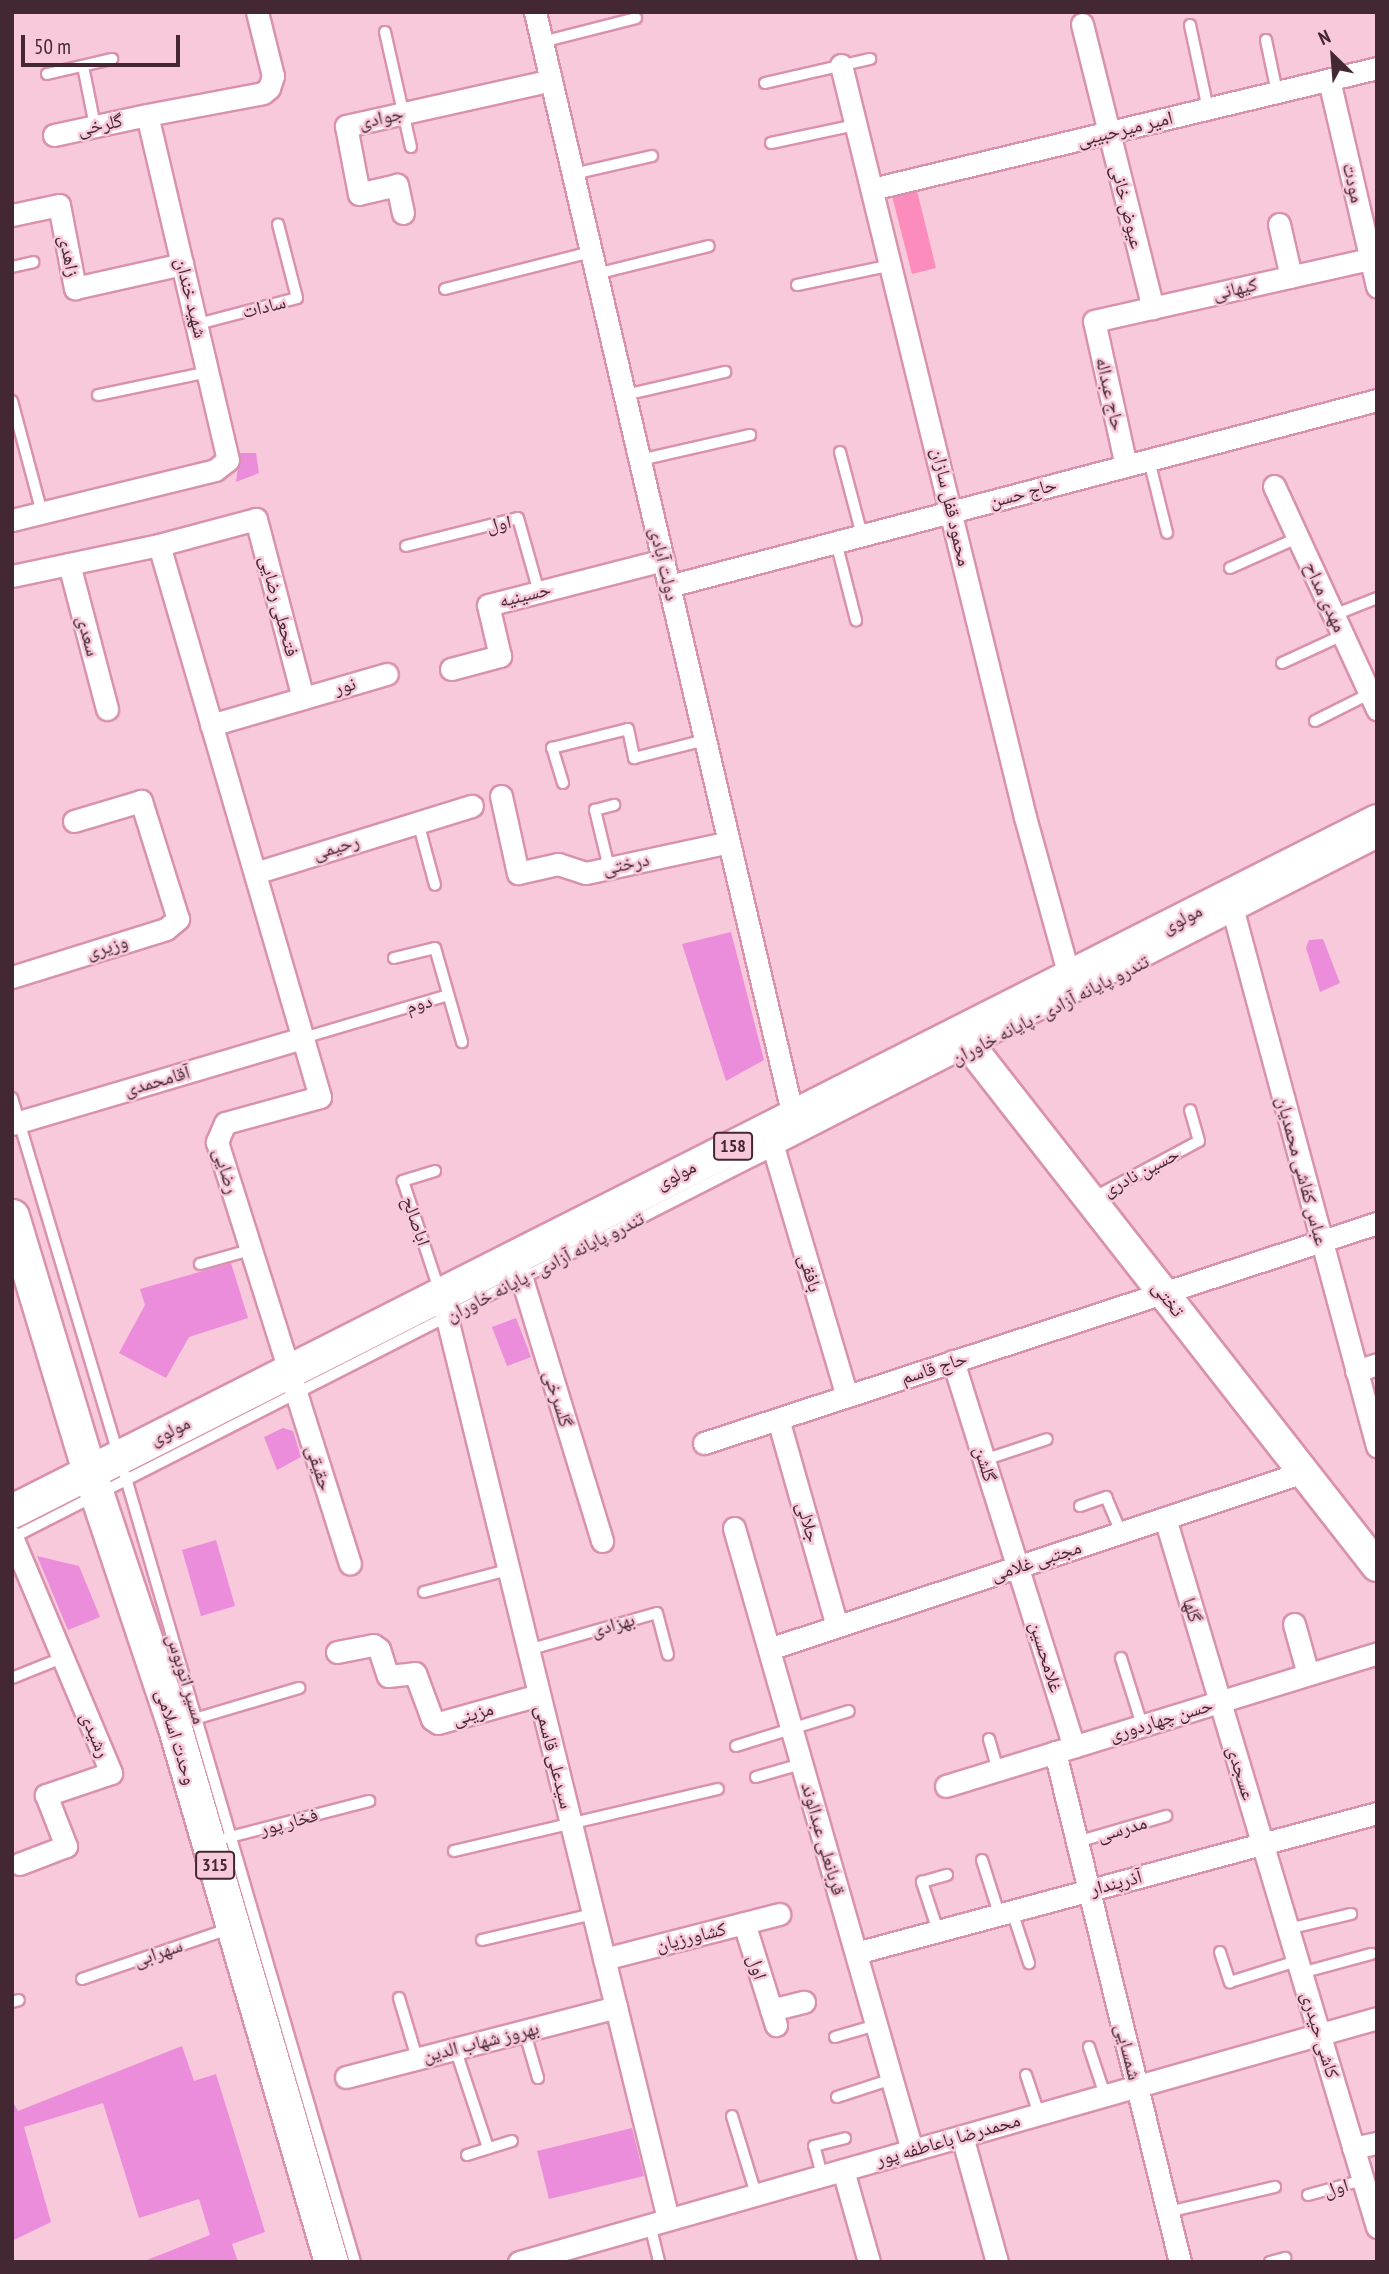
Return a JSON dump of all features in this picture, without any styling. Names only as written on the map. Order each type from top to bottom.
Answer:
[{"type":"main road","name":"مولوی","points":[[12,1511],[93,1482],[291,1384],[519,1268],[793,1116],[966,1041],[1069,976],[1231,906],[1377,821]]},
{"type":"main road","name":"تختی","points":[[966,1041],[1304,1472],[1372,1550]]},
{"type":"main road","name":"وحدت اسلامی","points":[[12,1216],[21,1282],[93,1482],[186,1721],[221,1840],[234,1927],[331,2262]]},
{"type":"street","points":[[147,115],[263,93],[270,88],[273,76],[257,12]]},
{"type":"street","name":"دولت آبادی","points":[[535,12],[793,1116]]},
{"type":"street","name":"عیوض خانی","points":[[1082,24],[1153,308]]},
{"type":"street","name":"محمود قفل سازان","points":[[841,65],[953,512],[1021,804],[1069,976]]},
{"type":"street","name":"امیر میرحبیبی","points":[[873,189],[1377,68]]},
{"type":"street","name":"جوادی","points":[[402,213],[397,185],[359,194],[346,126],[551,80]]},
{"type":"street","name":"مودت","points":[[1329,80],[1373,258],[1377,287]]},
{"type":"street","name":"گلرخی","points":[[54,135],[147,115]]},
{"type":"street","name":"شهید خندان","points":[[12,520],[224,465],[228,454],[147,115]]},
{"type":"street","name":"زاهدی","points":[[12,215],[59,205],[75,288],[182,264]]},
{"type":"street","points":[[1279,225],[1291,276]]},
{"type":"street","name":"کیهانی","points":[[1094,321],[1373,258]]},
{"type":"street","name":"حاج عبداله","points":[[1094,321],[1126,466]]},
{"type":"street","name":"حاج حسن","points":[[669,586],[1377,400]]},
{"type":"street","name":"مهدی مداح","points":[[1274,486],[1372,691]]},
{"type":"street","name":"فتحعلی رضایی","points":[[12,576],[159,545],[256,519],[303,698]]},
{"type":"street","points":[[159,545],[303,1038]]},
{"type":"street","name":"حسینیه","points":[[451,669],[500,656],[488,605],[663,560]]},
{"type":"street","name":"سعدی","points":[[69,564],[107,709]]},
{"type":"street","name":"نور","points":[[303,698],[387,674]]},
{"type":"street","points":[[211,724],[303,698]]},
{"type":"street","name":"درختی","points":[[501,796],[518,873],[558,864],[586,873],[729,842]]},
{"type":"street","name":"وزیری","points":[[12,977],[175,925],[177,919],[141,801],[74,821]]},
{"type":"street","name":"رحیمی","points":[[255,873],[472,806]]},
{"type":"street","name":"عباس کفاشی محمدیان","points":[[1231,906],[1321,1241],[1367,1367],[1377,1446]]},
{"type":"street","name":"آقامحمدی","points":[[16,1123],[303,1038]]},
{"type":"street","name":"رضایی","points":[[291,1384],[216,1135],[225,1123],[320,1097],[303,1038]]},
{"type":"street","name":"بافقی","points":[[774,1150],[847,1396]]},
{"type":"street","name":"حاج قاسم","points":[[704,1443],[1377,1223]]},
{"type":"street","name":"گلسرخی","points":[[519,1268],[602,1541]]},
{"type":"street","name":"سیدعلی قاسمی","points":[[443,1306],[616,2007],[659,2222]]},
{"type":"street","name":"گلشن","points":[[953,1361],[1017,1567]]},
{"type":"street","name":"حقیقی","points":[[291,1384],[350,1564]]},
{"type":"street","name":"جلالی","points":[[778,1419],[838,1626]]},
{"type":"street","name":"مجتبی غلامی","points":[[769,1649],[1304,1472]]},
{"type":"street","name":"گلها","points":[[1165,1518],[1220,1702]]},
{"type":"street","name":"قربانعلی عبدالوند","points":[[734,1528],[912,2150]]},
{"type":"street","name":"رشیدی","points":[[12,1538],[111,1773],[46,1795],[66,1846],[19,1864]]},
{"type":"street","name":"غلامحسین","points":[[1017,1567],[1064,1749]]},
{"type":"street","points":[[1294,1624],[1308,1674]]},
{"type":"street","name":"مزینی","points":[[337,1652],[373,1645],[379,1649],[388,1676],[415,1673],[432,1719],[438,1723],[539,1695]]},
{"type":"street","name":"حسن چهاردوری","points":[[946,1786],[1377,1653]]},
{"type":"street","name":"عسجدی","points":[[1220,1702],[1262,1844]]},
{"type":"street","name":"مدرسی","points":[[1064,1749],[1077,1842],[1089,1891]]},
{"type":"street","name":"آذرپندار","points":[[856,1953],[1377,1813]]},
{"type":"street","name":"کاشی حیدری","points":[[1262,1844],[1377,2227]]},
{"type":"street","name":"شمسایی","points":[[1089,1891],[1180,2262]]},
{"type":"street","name":"کشاورزیان","points":[[604,1959],[779,1914]]},
{"type":"street","name":"اول","points":[[744,1923],[773,2018],[804,2002]]},
{"type":"street","name":"بهروز شهاب الدین","points":[[346,2077],[616,2007]]},
{"type":"street","name":"محمدرضا باعاطفه پور","points":[[519,2262],[1377,2018]]},
{"type":"street","points":[[962,2136],[997,2262]]},
{"type":"street","points":[[1353,2148],[1377,2143]]},
{"type":"street","points":[[843,2170],[869,2262]]},
{"type":"lane","points":[[542,42],[636,18]]},
{"type":"lane","points":[[1190,25],[1208,109]]},
{"type":"lane","points":[[385,32],[411,147]]},
{"type":"lane","points":[[1266,40],[1277,92]]},
{"type":"lane","points":[[47,74],[111,59]]},
{"type":"lane","points":[[765,83],[870,59]]},
{"type":"lane","points":[[83,66],[95,126]]},
{"type":"lane","points":[[771,143],[856,125]]},
{"type":"lane","points":[[573,174],[652,156]]},
{"type":"lane","name":"سادات","points":[[198,324],[297,298],[278,224]]},
{"type":"lane","points":[[596,274],[709,246]]},
{"type":"lane","points":[[445,289],[591,253]]},
{"type":"lane","points":[[12,267],[33,262]]},
{"type":"lane","points":[[797,285],[892,265]]},
{"type":"lane","points":[[98,395],[209,372]]},
{"type":"lane","points":[[625,395],[725,372]]},
{"type":"lane","points":[[12,401],[42,513]]},
{"type":"lane","points":[[640,460],[750,435]]},
{"type":"lane","points":[[840,452],[862,535]]},
{"type":"lane","points":[[1149,460],[1167,533]]},
{"type":"lane","name":"اول","points":[[406,546],[519,518],[538,592]]},
{"type":"lane","points":[[1230,568],[1297,538]]},
{"type":"lane","points":[[836,542],[856,620]]},
{"type":"lane","points":[[1334,615],[1377,598]]},
{"type":"lane","points":[[1282,663],[1343,635]]},
{"type":"lane","points":[[1315,721],[1372,691]]},
{"type":"lane","points":[[563,783],[552,748],[628,729],[634,758],[705,740]]},
{"type":"lane","points":[[609,868],[595,810],[614,805]]},
{"type":"lane","points":[[418,822],[435,884]]},
{"type":"lane","name":"تندرو پایانه آزادی - پایانه خاوران","points":[[519,1268],[774,1150],[966,1041],[1231,906],[1377,843]]},
{"type":"lane","name":"دوم","points":[[303,1038],[448,995],[435,948],[394,958]]},
{"type":"lane","points":[[448,995],[462,1042]]},
{"type":"lane","name":"مسیر اتوبوس","points":[[12,1098],[16,1123],[123,1467],[186,1721]]},
{"type":"lane","name":"حسین نادری","points":[[1090,1199],[1199,1141],[1190,1110]]},
{"type":"lane","name":"اباصالح","points":[[435,1171],[403,1181],[443,1306]]},
{"type":"lane","points":[[200,1264],[250,1250]]},
{"type":"lane","points":[[984,1460],[1048,1439]]},
{"type":"lane","points":[[12,1538],[93,1482]]},
{"type":"lane","points":[[1080,1506],[1106,1497],[1121,1533]]},
{"type":"lane","points":[[424,1592],[508,1570]]},
{"type":"lane","name":"بهزادی","points":[[528,1650],[657,1613],[668,1655]]},
{"type":"lane","points":[[12,1678],[62,1658]]},
{"type":"lane","points":[[1121,1658],[1142,1725]]},
{"type":"lane","points":[[186,1721],[299,1688]]},
{"type":"lane","points":[[736,1746],[849,1711]]},
{"type":"lane","points":[[989,1739],[998,1770]]},
{"type":"lane","points":[[756,1777],[802,1764]]},
{"type":"lane","points":[[454,1851],[718,1789]]},
{"type":"lane","name":"فخار پور","points":[[221,1840],[369,1801]]},
{"type":"lane","name":"مدرسی","points":[[1077,1842],[1167,1816]]},
{"type":"lane","points":[[221,1840],[355,2262]]},
{"type":"lane","points":[[982,1860],[1029,1963]]},
{"type":"lane","points":[[938,1931],[922,1882],[947,1875]]},
{"type":"lane","points":[[482,1940],[593,1914]]},
{"type":"lane","points":[[1288,1929],[1351,1914]]},
{"type":"lane","name":"سهرابی","points":[[82,1979],[234,1927]]},
{"type":"lane","points":[[1220,1952],[1230,1982],[1371,1954]]},
{"type":"lane","points":[[399,1998],[418,2058]]},
{"type":"lane","points":[[835,2036],[876,2025]]},
{"type":"lane","points":[[524,2030],[538,2078]]},
{"type":"lane","points":[[1089,2046],[1105,2095]]},
{"type":"lane","points":[[456,2048],[488,2148]]},
{"type":"lane","points":[[1026,2075],[1039,2114]]},
{"type":"lane","points":[[837,2097],[892,2079]]},
{"type":"lane","points":[[732,2116],[755,2194]]},
{"type":"lane","points":[[822,2175],[814,2146],[845,2138]]},
{"type":"lane","points":[[467,2155],[512,2141]]},
{"type":"lane","name":"اول","points":[[1308,2195],[1363,2180]]},
{"type":"lane","points":[[1168,2213],[1275,2187]]},
{"type":"lane","points":[[659,2222],[659,2262]]},
{"type":"lane","points":[[1270,2262],[1285,2258]]},
{"type":"shaded area","points":[[916,187],[936,268],[912,274],[891,192]]},
{"type":"building","points":[[240,453],[256,453],[259,473],[236,482]]},
{"type":"building","points":[[731,932],[764,1060],[726,1081],[682,944]]},
{"type":"building","points":[[1323,939],[1340,983],[1320,992],[1306,948],[1309,940]]},
{"type":"building","points":[[231,1263],[248,1318],[189,1337],[166,1378],[119,1353],[145,1305],[140,1289]]},
{"type":"building","points":[[516,1318],[531,1357],[507,1366],[492,1327]]},
{"type":"building","points":[[283,1428],[293,1431],[301,1457],[277,1470],[264,1437]]},
{"type":"building","points":[[216,1540],[235,1606],[201,1616],[182,1550]]},
{"type":"building","points":[[37,1556],[79,1566],[100,1617],[68,1630]]},
{"type":"building","points":[[182,2046],[194,2081],[216,2074],[265,2232],[232,2244],[238,2262],[142,2262],[210,2235],[199,2199],[139,2218],[103,2103],[24,2127],[51,2222],[12,2241],[12,2101],[18,2111]]},
{"type":"building","points":[[632,2128],[644,2176],[549,2199],[537,2151]]}]
